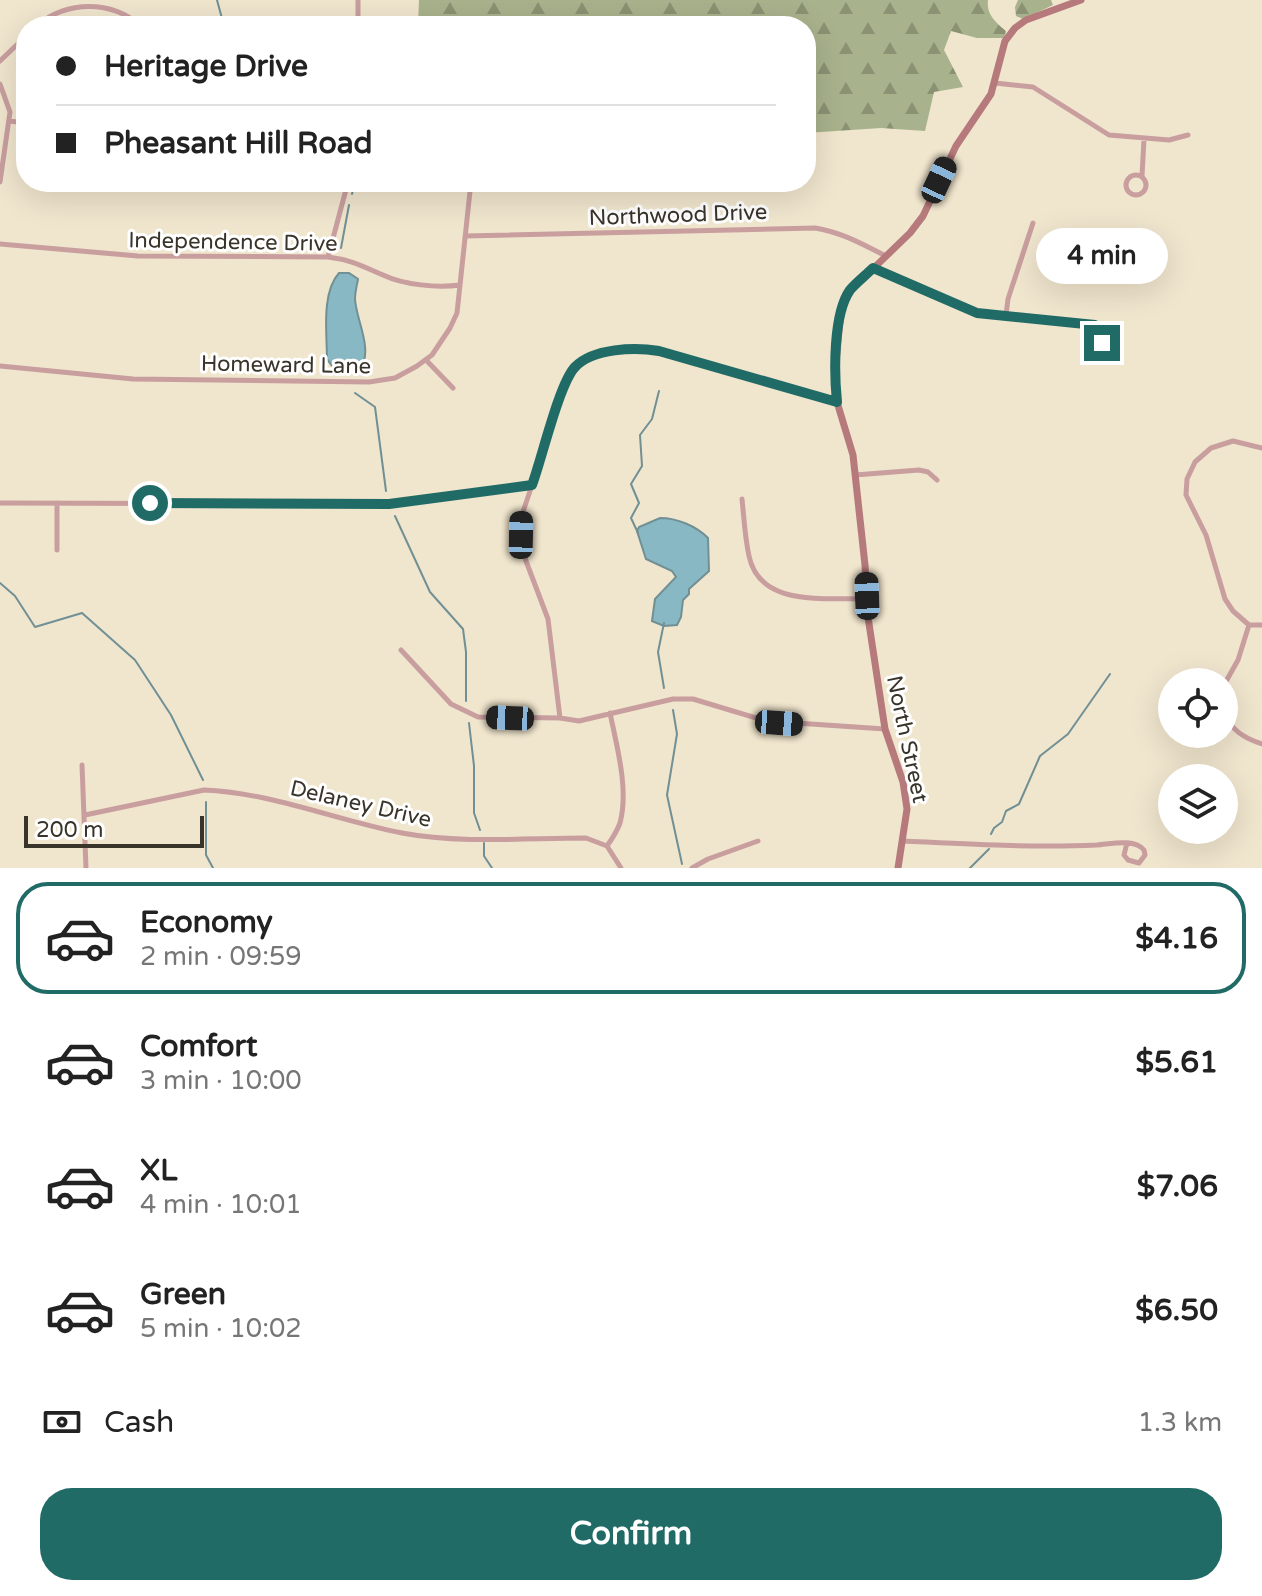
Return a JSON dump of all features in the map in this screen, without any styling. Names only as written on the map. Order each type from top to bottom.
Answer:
[{"type":"street","name":"North Street","points":[[898,868],[907,809],[903,782],[885,729],[867,599],[855,475],[850,444],[837,402],[836,363],[841,310],[850,291],[923,216],[947,163],[984,107],[995,83],[1005,41],[1026,20],[1058,3],[1081,0]]},
{"type":"street","points":[[49,16],[70,3],[120,8],[129,16]]},
{"type":"street","points":[[0,61],[16,46]]},
{"type":"street","points":[[995,83],[1033,87],[1109,135],[1174,140],[1188,135]]},
{"type":"street","points":[[0,84],[9,106],[0,182]]},
{"type":"street","points":[[9,121],[16,122]]},
{"type":"street","points":[[1142,176],[1127,179],[1126,186],[1131,194],[1138,195],[1146,189],[1142,176],[1144,139]]},
{"type":"street","points":[[328,257],[345,192]]},
{"type":"street","name":"Homeward Lane","points":[[0,366],[133,379],[372,382],[399,377],[426,360],[444,341],[457,313],[470,192]]},
{"type":"street","points":[[1006,315],[1008,299],[1033,223]]},
{"type":"street","name":"Northwood Drive","points":[[465,236],[815,228],[833,230],[886,256]]},
{"type":"street","name":"Independence Drive","points":[[0,244],[138,256],[328,257],[356,262],[397,280],[460,285]]},
{"type":"street","points":[[873,268],[966,309],[989,315],[1006,315],[1085,325],[1101,329],[1103,339],[1099,345],[1089,346],[1084,342],[1085,325]]},
{"type":"street","points":[[560,718],[548,619],[526,561],[521,535],[522,515],[566,381],[577,365],[596,355],[632,349],[655,350],[837,402]]},
{"type":"street","points":[[426,360],[453,388]]},
{"type":"street","points":[[1262,448],[1233,441],[1211,448],[1195,462],[1187,479],[1186,495],[1206,535],[1225,599],[1249,625],[1262,625]]},
{"type":"street","points":[[855,475],[919,470],[928,472],[937,480]]},
{"type":"street","points":[[0,503],[389,504],[532,485]]},
{"type":"street","points":[[742,499],[749,558],[759,581],[775,592],[798,596],[867,599]]},
{"type":"street","points":[[57,503],[57,550]]},
{"type":"street","points":[[1234,668],[1249,625]]},
{"type":"street","points":[[401,650],[451,704],[478,717],[579,721],[673,699],[693,699],[766,721],[885,729]]},
{"type":"street","points":[[610,713],[623,789],[618,828],[607,846],[621,868]]},
{"type":"street","points":[[1238,732],[1246,739],[1262,744]]},
{"type":"street","points":[[82,765],[86,868]]},
{"type":"street","name":"Delaney Drive","points":[[85,815],[204,790],[225,791],[265,797],[366,825],[426,837],[586,838],[607,846]]},
{"type":"street","points":[[692,868],[758,841]]},
{"type":"street","points":[[903,841],[1127,843],[1140,845],[1144,850],[1145,855],[1139,863],[1128,860],[1124,855],[1127,843]]},
{"type":"green space","points":[[419,0],[988,0],[990,14],[1006,31],[1004,38],[977,38],[951,31],[944,50],[963,87],[934,92],[925,131],[881,128],[816,132],[816,16],[418,16]]},
{"type":"green space","points":[[1018,0],[1051,0],[1053,5],[1023,19],[1016,16]]},
{"type":"water","points":[[339,273],[349,273],[358,279],[355,299],[365,343],[361,368],[332,366],[327,359],[327,302],[333,281]]},
{"type":"water","points":[[660,518],[686,524],[708,538],[709,571],[689,589],[677,625],[664,626],[652,621],[655,599],[676,577],[672,571],[646,559],[637,531],[639,527]]},
{"type":"waterway","points":[[217,0],[221,16]]},
{"type":"waterway","points":[[341,248],[349,205]]},
{"type":"waterway","points":[[638,533],[631,518],[639,503],[631,484],[642,466],[640,435],[652,419],[659,391]]},
{"type":"waterway","points":[[355,393],[375,407],[386,491]]},
{"type":"waterway","points":[[395,516],[430,592],[463,629],[466,701]]},
{"type":"waterway","points":[[0,583],[15,596],[35,627],[82,613],[135,660],[171,715],[203,780]]},
{"type":"waterway","points":[[664,623],[658,652],[664,688]]},
{"type":"waterway","points":[[991,834],[1002,822],[1006,811],[1019,804],[1040,756],[1068,734],[1110,674]]},
{"type":"waterway","points":[[673,710],[677,734],[667,795],[682,864]]},
{"type":"waterway","points":[[469,723],[474,766],[474,813],[480,830]]},
{"type":"waterway","points":[[206,802],[206,855],[213,868]]},
{"type":"waterway","points":[[484,843],[484,856],[492,868]]},
{"type":"waterway","points":[[970,868],[989,849]]},
{"type":"route","points":[[150,503],[389,504],[532,485],[562,391],[573,369],[596,355],[632,349],[659,351],[837,402],[835,386],[841,310],[850,291],[873,268],[977,313],[1095,325],[1103,332],[1102,343]]}]
